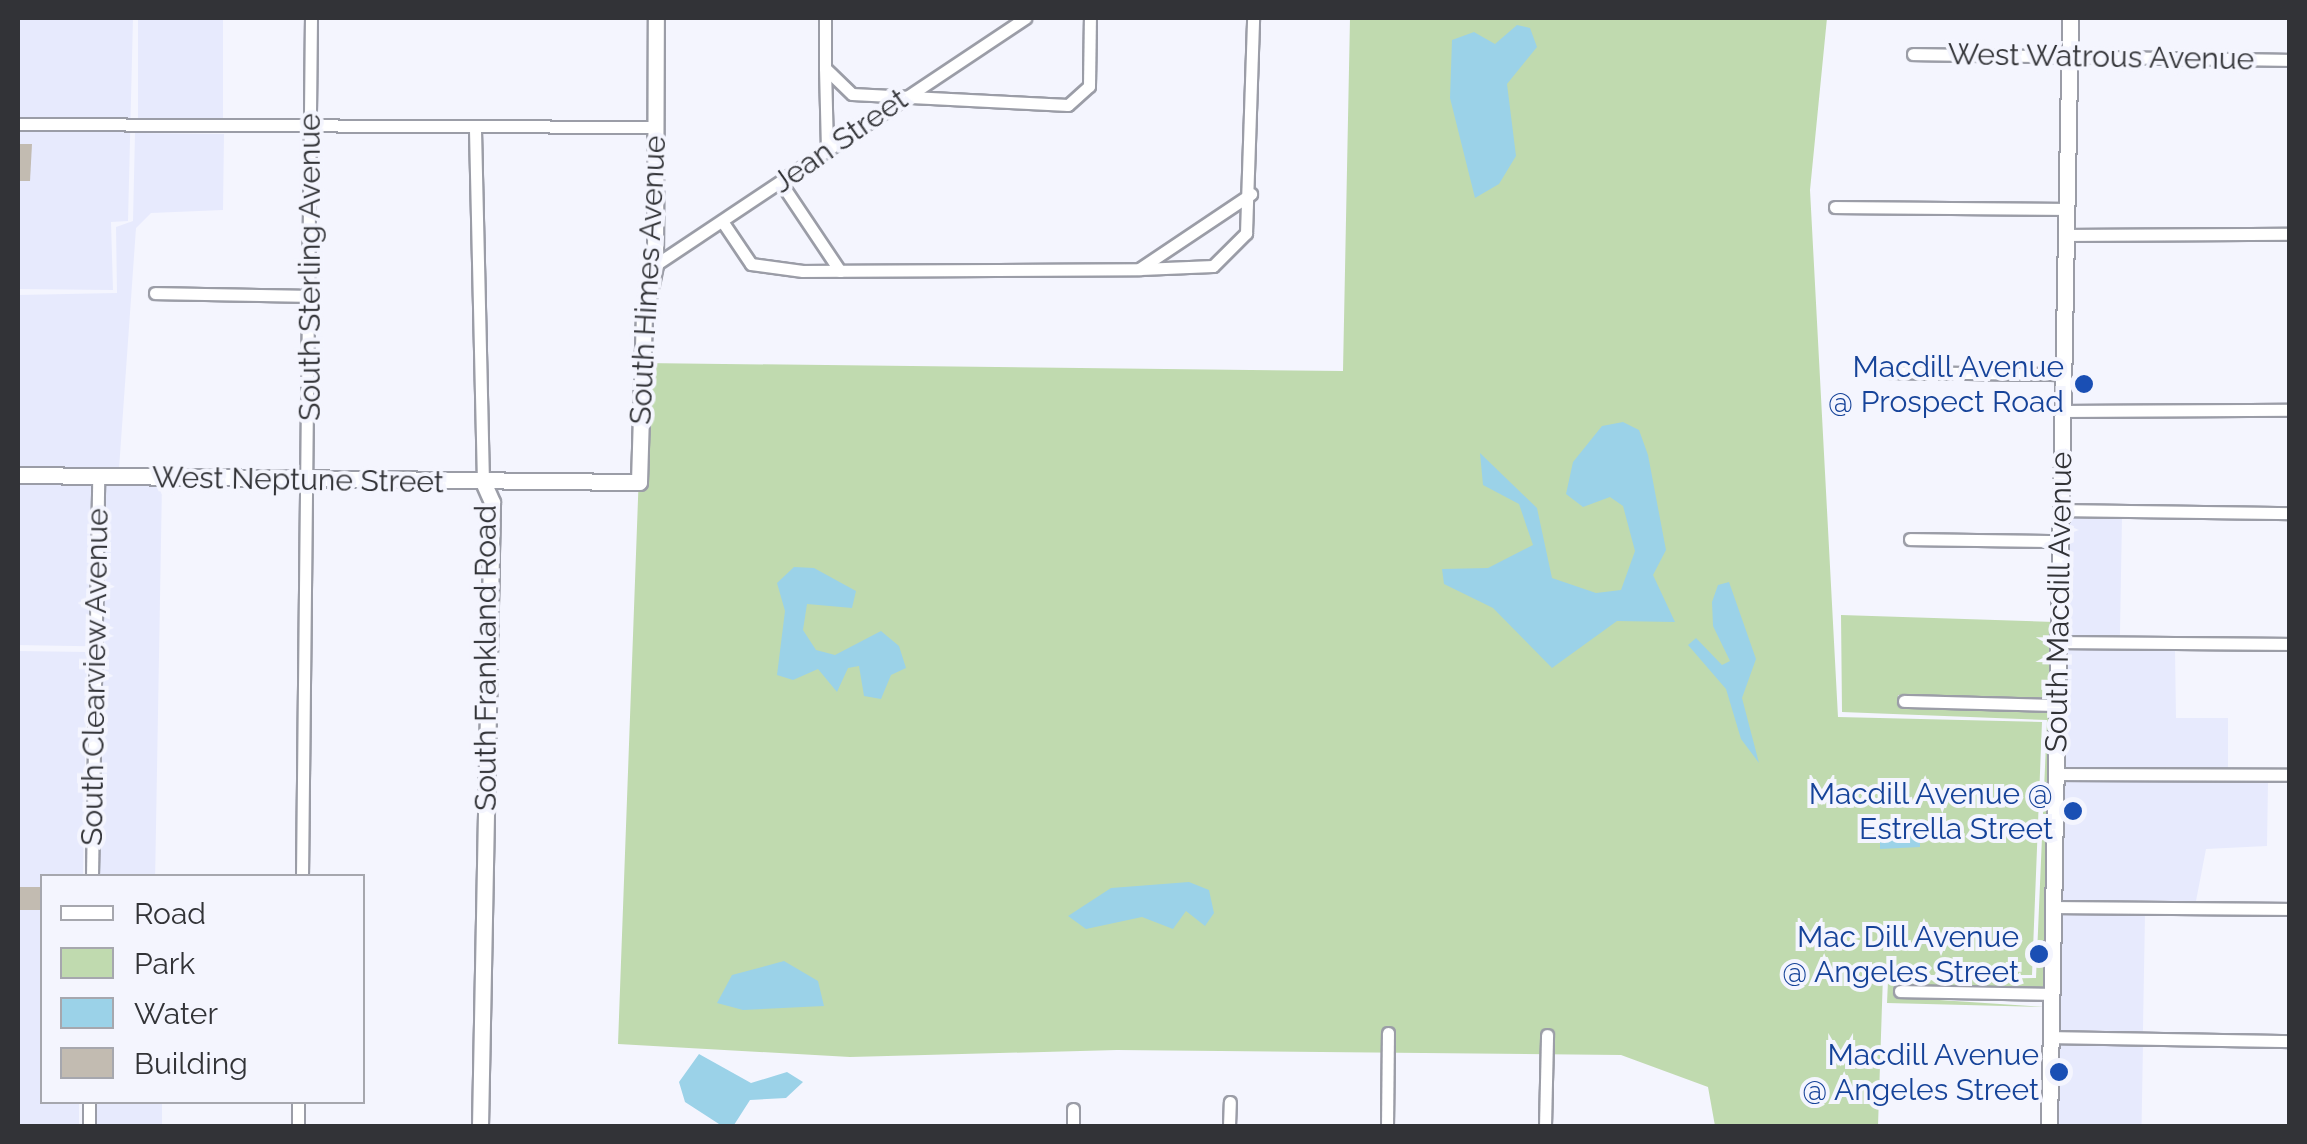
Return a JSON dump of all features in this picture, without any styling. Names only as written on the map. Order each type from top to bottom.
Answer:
[{"type":"street","name":"South Sterling Avenue","points":[[302,874],[309,480],[310,18]]},
{"type":"street","name":"South Himes Avenue","points":[[639,482],[644,318],[655,265],[656,18]]},
{"type":"street","points":[[825,18],[828,148]]},
{"type":"street","name":"Jean Street","points":[[655,265],[781,183],[898,99],[1025,18]]},
{"type":"street","points":[[825,68],[852,94],[1068,105],[1089,86],[1090,18]]},
{"type":"street","points":[[722,221],[752,264],[840,271],[1214,266],[1246,233],[1251,194],[1253,18]]},
{"type":"street","name":"South Macdill Avenue","points":[[2049,1126],[2070,18]]},
{"type":"street","name":"West Watrous Avenue","points":[[1912,54],[2290,60]]},
{"type":"street","points":[[18,124],[475,130],[656,127]]},
{"type":"street","name":"South Frankland Road","points":[[475,130],[483,482],[492,515],[480,1126]]},
{"type":"street","points":[[781,183],[840,271]]},
{"type":"street","points":[[1139,269],[1251,194]]},
{"type":"street","points":[[1834,208],[2066,209]]},
{"type":"street","points":[[2066,235],[2290,234]]},
{"type":"street","points":[[155,293],[309,296]]},
{"type":"street","points":[[1891,372],[2063,374]]},
{"type":"street","points":[[2062,411],[2290,410]]},
{"type":"street","name":"West Neptune Street","points":[[18,476],[639,482]]},
{"type":"street","name":"South Clearview Avenue","points":[[92,874],[98,476]]},
{"type":"street","points":[[2061,510],[2290,514]]},
{"type":"street","points":[[1910,540],[2061,541]]},
{"type":"street","points":[[2060,642],[2290,644]]},
{"type":"street","points":[[1904,702],[2058,705]]},
{"type":"street","points":[[2056,774],[2290,774]]},
{"type":"street","points":[[2054,907],[2290,908]]},
{"type":"street","points":[[1900,991],[2052,994]]},
{"type":"street","points":[[1387,1126],[1388,1032]]},
{"type":"street","points":[[1545,1126],[1547,1036]]},
{"type":"street","points":[[2051,1036],[2290,1041]]},
{"type":"street","points":[[1230,1102],[1230,1126]]},
{"type":"street","points":[[1072,1126],[1073,1109]]},
{"type":"shaded area","points":[[18,18],[133,18],[128,221],[111,222],[113,290],[18,289]]},
{"type":"shaded area","points":[[138,18],[223,18],[223,120],[138,120]]},
{"type":"shaded area","points":[[135,133],[224,134],[223,210],[151,213],[136,228],[119,469],[18,469],[18,295],[117,293],[116,227],[133,221]]},
{"type":"shaded area","points":[[18,482],[92,483],[89,646],[18,645]]},
{"type":"shaded area","points":[[104,483],[162,484],[155,874],[97,874]]},
{"type":"shaded area","points":[[2067,517],[2122,518],[2120,636],[2065,635]]},
{"type":"shaded area","points":[[2065,649],[2175,650],[2176,718],[2228,718],[2228,768],[2063,767]]},
{"type":"shaded area","points":[[18,651],[87,652],[83,874],[40,874],[40,1104],[79,1104],[79,1126],[18,1126]]},
{"type":"shaded area","points":[[2062,781],[2268,783],[2267,846],[2206,849],[2196,901],[2060,900]]},
{"type":"shaded area","points":[[2060,913],[2145,914],[2143,1031],[2058,1030]]},
{"type":"shaded area","points":[[2057,1043],[2143,1045],[2142,1126],[2056,1126]]},
{"type":"shaded area","points":[[95,1104],[162,1104],[162,1126],[95,1126]]},
{"type":"green space","points":[[1350,18],[1827,18],[1810,190],[1838,717],[2042,722],[2032,975],[1883,975],[1878,1126],[1715,1126],[1708,1087],[1621,1055],[1117,1050],[850,1057],[618,1044],[643,363],[1343,371]]},
{"type":"green space","points":[[1841,615],[2054,622],[2052,698],[1898,695],[1899,708],[2052,712],[2046,988],[1895,984],[1894,997],[2045,1007],[1887,1003],[1888,981],[2036,978],[2047,720],[1842,712]]},
{"type":"water","points":[[1517,25],[1530,28],[1537,47],[1507,84],[1516,156],[1499,184],[1475,198],[1450,98],[1452,40],[1474,32],[1495,44]]},
{"type":"water","points":[[1623,422],[1639,430],[1648,455],[1666,550],[1653,575],[1675,622],[1617,621],[1552,668],[1493,608],[1444,584],[1442,569],[1488,568],[1533,545],[1519,504],[1483,485],[1480,453],[1537,508],[1552,578],[1596,593],[1621,590],[1635,551],[1623,506],[1610,497],[1583,507],[1566,494],[1573,462],[1602,426]]},
{"type":"water","points":[[794,567],[814,568],[856,591],[852,608],[807,604],[803,630],[816,650],[835,655],[881,631],[899,646],[906,668],[891,675],[881,699],[864,696],[859,666],[848,668],[837,692],[818,669],[793,680],[777,675],[785,611],[777,583]]},
{"type":"water","points":[[1729,582],[1756,659],[1742,698],[1759,763],[1741,739],[1726,689],[1688,645],[1696,638],[1722,665],[1730,661],[1713,626],[1712,602],[1718,585]]},
{"type":"water","points":[[1880,820],[1920,823],[1920,847],[1880,849]]},
{"type":"water","points":[[1189,882],[1209,890],[1214,913],[1205,926],[1186,911],[1173,929],[1142,917],[1086,929],[1068,916],[1111,888]]},
{"type":"water","points":[[784,961],[818,981],[824,1006],[743,1010],[717,1003],[732,975]]},
{"type":"water","points":[[699,1054],[751,1083],[787,1072],[803,1082],[786,1098],[750,1100],[734,1125],[719,1124],[685,1102],[679,1082]]},
{"type":"building","points":[[18,144],[32,144],[30,181],[18,181]]},
{"type":"building","points":[[18,887],[40,887],[40,910],[18,910]]},
{"type":"place","name":"Macdill Avenue @ Prospect Road","points":[[2084,384]]},
{"type":"place","name":"Macdill Avenue @ Estrella Street","points":[[2073,811]]},
{"type":"place","name":"Mac Dill Avenue @ Angeles Street","points":[[2039,954]]},
{"type":"place","name":"Macdill Avenue @ Angeles Street","points":[[2059,1072]]}]
